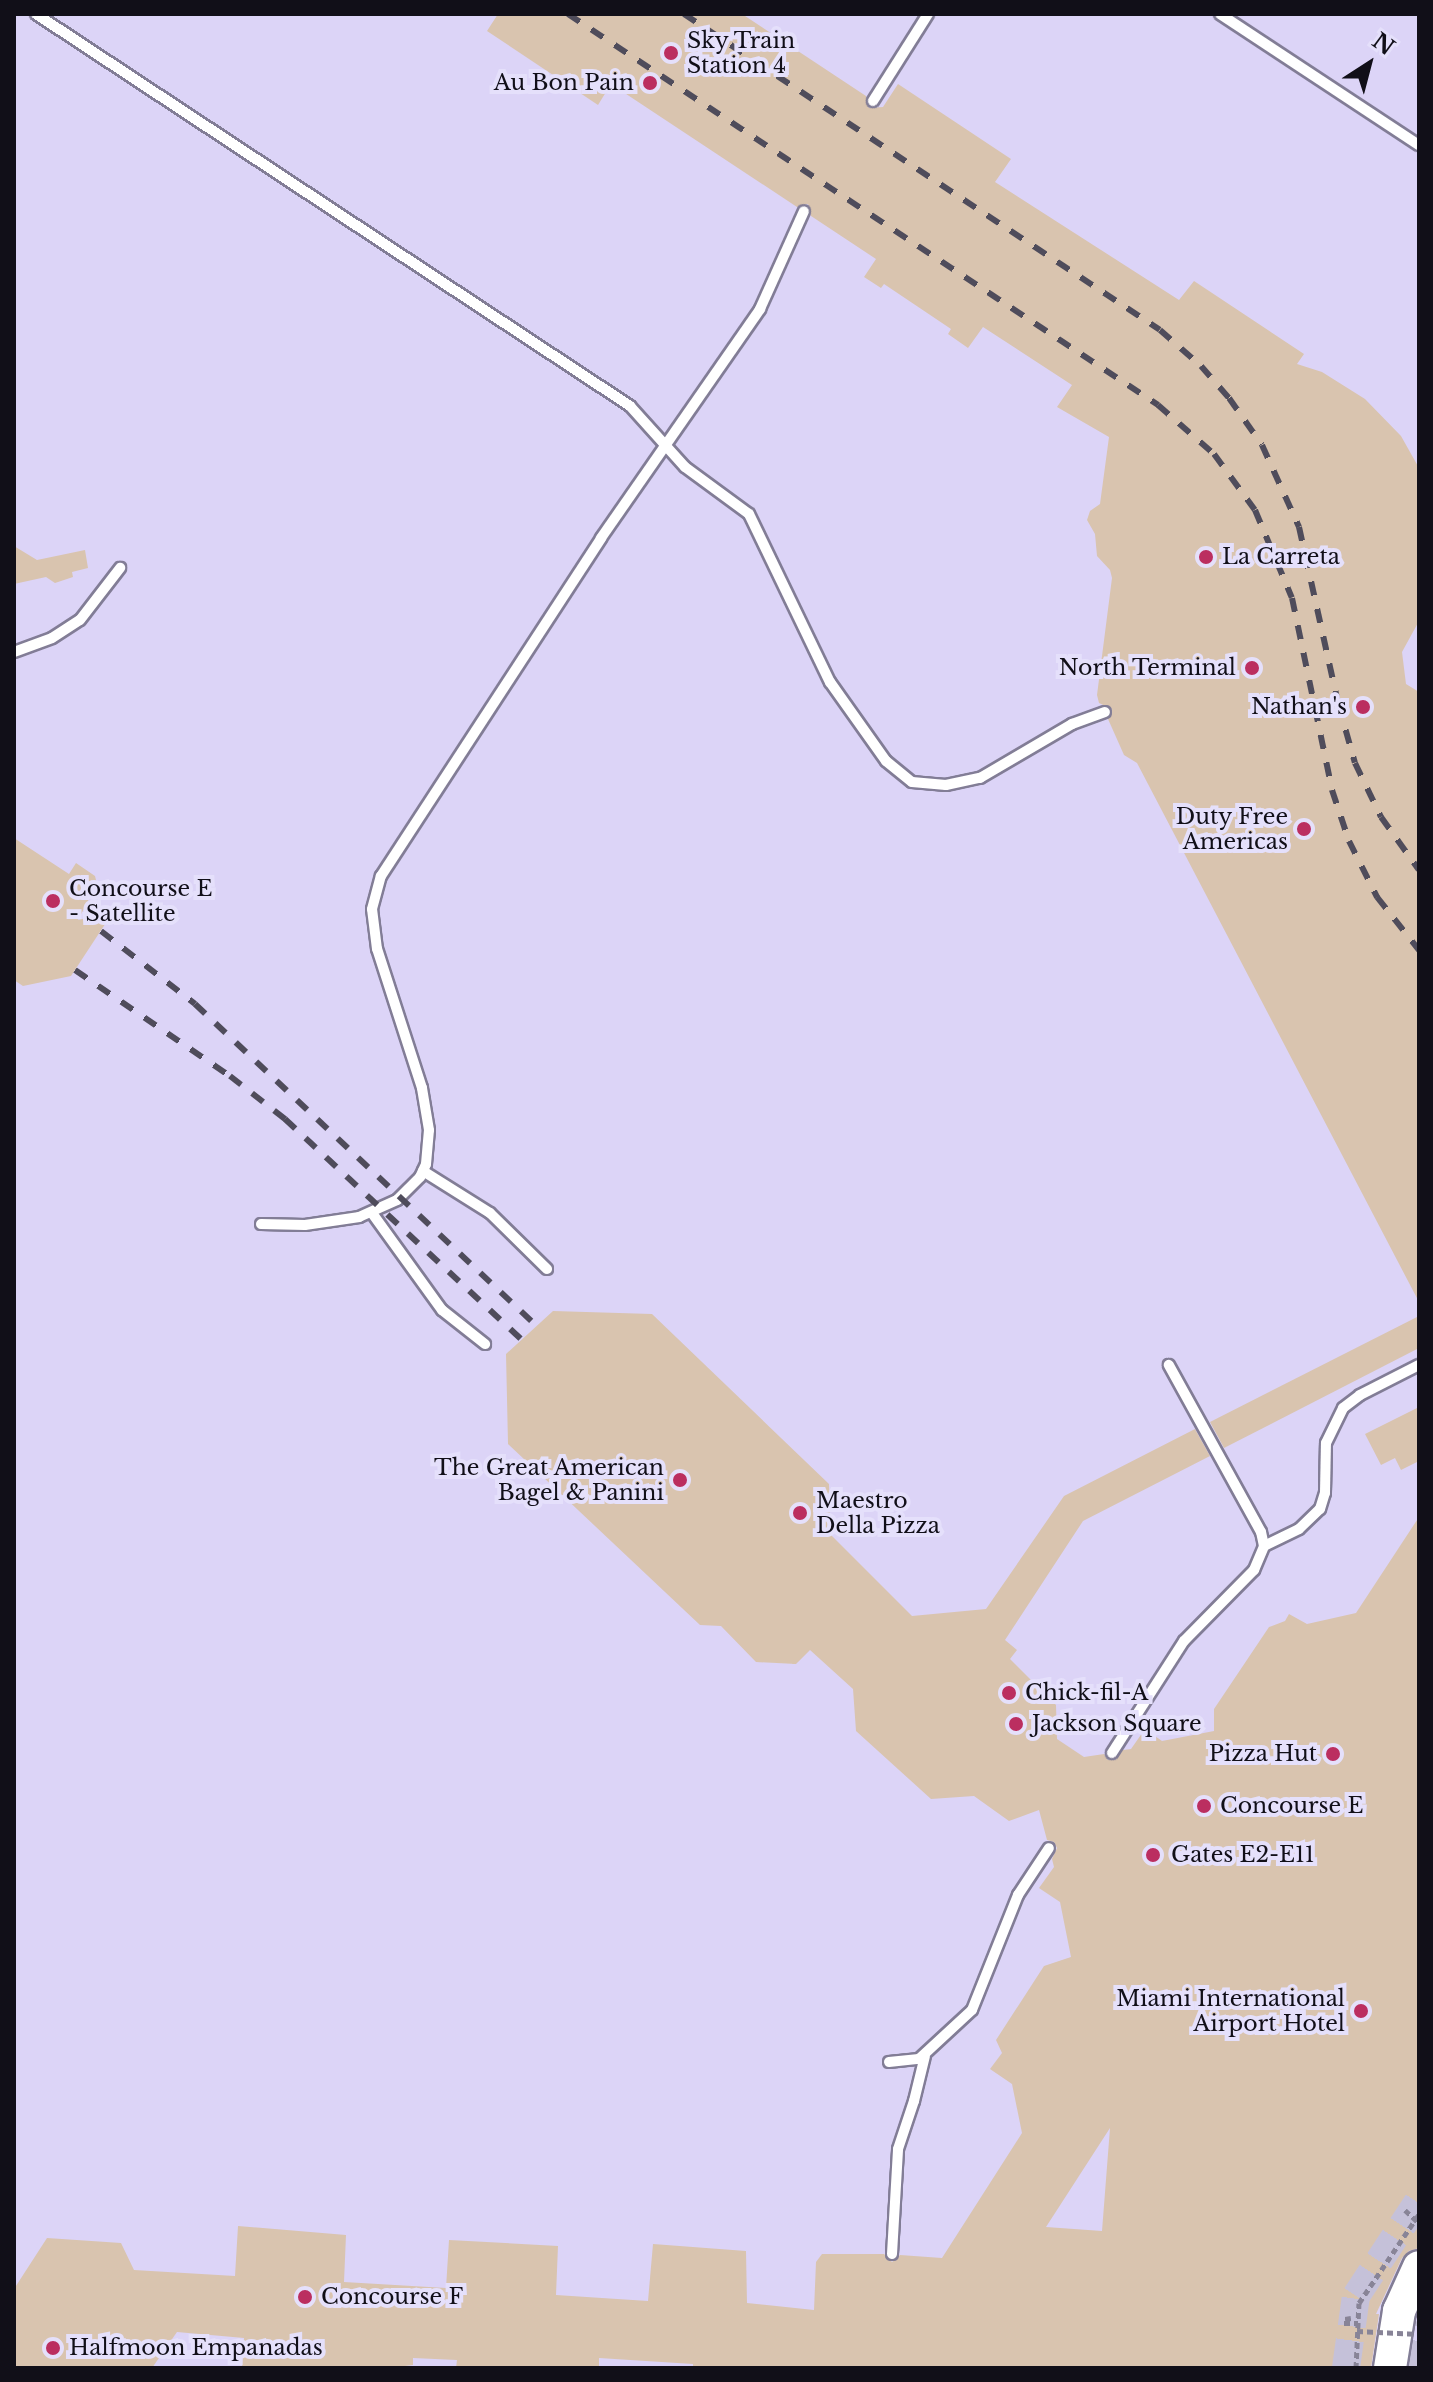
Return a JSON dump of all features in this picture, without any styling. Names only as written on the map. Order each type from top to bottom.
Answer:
[{"type":"main road","points":[[1390,2368],[1419,2267]]},
{"type":"lane","points":[[36,14],[630,406],[685,467],[749,514],[830,682],[886,761],[912,782],[946,785],[980,778],[1072,724],[1105,712]]},
{"type":"lane","points":[[873,101],[928,14]]},
{"type":"lane","points":[[1220,14],[1419,145]]},
{"type":"lane","points":[[261,1224],[343,1222],[372,1213],[410,1190],[423,1171],[429,1147],[428,1120],[422,1088],[377,949],[373,927],[376,892],[391,859],[760,309],[804,211]]},
{"type":"lane","points":[[14,652],[52,638],[80,620],[120,568]]},
{"type":"lane","points":[[423,1171],[490,1213],[547,1269]]},
{"type":"lane","points":[[372,1213],[442,1310],[485,1344]]},
{"type":"lane","points":[[1112,1753],[1184,1641],[1254,1570],[1264,1546],[1259,1528],[1169,1365]]},
{"type":"lane","points":[[1264,1546],[1294,1532],[1320,1509],[1325,1493],[1326,1443],[1339,1412],[1360,1395],[1419,1365]]},
{"type":"lane","points":[[889,2062],[909,2062],[925,2056],[964,2020],[978,2002],[1018,1895],[1049,1848]]},
{"type":"lane","points":[[892,2254],[898,2149],[925,2056]]},
{"type":"path","points":[[1405,2210],[1419,2223]]},
{"type":"path","points":[[1356,2368],[1359,2303],[1419,2214]]},
{"type":"path","points":[[1347,2320],[1358,2323]]},
{"type":"path","points":[[1357,2331],[1419,2334]]},
{"type":"shaded area","points":[[14,14],[1419,14],[1419,2368],[14,2368]]},
{"type":"building","name":"North Terminal","points":[[498,14],[742,14],[866,96],[869,108],[883,107],[898,84],[1011,159],[995,182],[1179,300],[1194,281],[1304,354],[1297,364],[1322,372],[1365,399],[1401,436],[1419,468],[1419,621],[1402,652],[1406,684],[1419,692],[1419,1302],[1137,763],[1124,755],[1108,719],[1112,709],[1099,703],[1097,695],[1112,578],[1110,570],[1097,556],[1095,534],[1087,520],[1090,511],[1100,504],[1109,437],[1057,407],[1072,385],[983,327],[968,348],[948,334],[951,329],[884,284],[881,288],[864,277],[876,259],[811,216],[808,204],[797,207],[611,84],[598,105],[487,31]]},
{"type":"building","points":[[14,546],[37,560],[85,550],[88,568],[72,572],[73,577],[55,583],[46,577],[14,584]]},
{"type":"building","name":"Concourse E - Satellite","points":[[14,838],[69,874],[76,863],[95,876],[97,884],[78,920],[113,912],[71,976],[23,986],[14,980]]},
{"type":"building","name":"Concourse E","points":[[553,1311],[652,1314],[829,1484],[830,1534],[912,1616],[986,1609],[1064,1496],[1195,1429],[1210,1456],[1083,1521],[1005,1640],[1017,1650],[1010,1659],[1056,1705],[1057,1739],[1084,1757],[1104,1754],[1108,1760],[1115,1760],[1123,1750],[1131,1749],[1145,1729],[1162,1741],[1214,1731],[1214,1709],[1269,1627],[1285,1621],[1289,1614],[1307,1624],[1356,1613],[1419,1517],[1419,2248],[1409,2251],[1402,2258],[1376,2314],[1379,2314],[1371,2368],[693,2368],[693,2364],[599,2358],[599,2368],[456,2368],[457,2360],[413,2358],[413,2365],[389,2368],[242,2368],[244,2338],[177,2332],[152,2368],[14,2368],[14,2289],[47,2238],[121,2243],[134,2270],[235,2276],[238,2226],[346,2235],[344,2282],[446,2288],[449,2240],[558,2246],[556,2295],[648,2301],[653,2244],[746,2251],[747,2303],[814,2310],[816,2262],[822,2254],[884,2254],[892,2262],[900,2255],[942,2258],[1022,2133],[1012,2084],[990,2069],[1002,2053],[996,2040],[1044,1966],[1071,1957],[1060,1902],[1039,1888],[1054,1867],[1052,1859],[1057,1848],[1054,1842],[1047,1840],[1039,1810],[1009,1821],[974,1796],[931,1799],[856,1731],[853,1689],[810,1650],[796,1664],[756,1662],[721,1626],[700,1625],[508,1444],[506,1354]],"holes":[[[1110,2128],[1102,2231],[1046,2227]]]},
{"type":"building","points":[[1419,1316],[1419,1348],[1224,1448],[1210,1422]]},
{"type":"building","points":[[1419,1407],[1419,1461],[1401,1470],[1395,1458],[1381,1465],[1365,1434]]},
{"type":"tunnel","points":[[1346,2368],[1356,2296],[1419,2200]]},
{"type":"tunnel","points":[[1410,2368],[1419,2322]]},
{"type":"railway","points":[[568,14],[1158,405],[1214,454],[1255,510],[1292,598],[1332,790],[1349,841],[1377,897],[1419,950]]},
{"type":"railway","points":[[684,14],[1160,330],[1201,366],[1229,398],[1262,445],[1299,527],[1338,703],[1355,763],[1381,817],[1419,870]]},
{"type":"railway","points":[[101,931],[195,1004],[537,1326]]},
{"type":"railway","points":[[75,970],[230,1076],[285,1119],[521,1339]]},
{"type":"place","name":"Sky Train Station 4","points":[[671,53]]},
{"type":"place","name":"Au Bon Pain","points":[[650,83]]},
{"type":"place","name":"La Carreta","points":[[1206,557]]},
{"type":"place","name":"North Terminal","points":[[1252,668]]},
{"type":"place","name":"Nathan's","points":[[1363,707]]},
{"type":"place","name":"Duty Free Americas","points":[[1304,829]]},
{"type":"place","name":"Concourse E - Satellite","points":[[53,901]]},
{"type":"place","name":"The Great American Bagel & Panini","points":[[680,1480]]},
{"type":"place","name":"Maestro Della Pizza","points":[[800,1513]]},
{"type":"place","name":"Chick-fil-A","points":[[1009,1693]]},
{"type":"place","name":"Jackson Square","points":[[1016,1724]]},
{"type":"place","name":"Pizza Hut","points":[[1333,1754]]},
{"type":"place","name":"Concourse E","points":[[1204,1806]]},
{"type":"place","name":"Gates E2-E11","points":[[1153,1855]]},
{"type":"place","name":"Miami International Airport Hotel","points":[[1361,2011]]},
{"type":"place","name":"Concourse F","points":[[305,2297]]},
{"type":"place","name":"Halfmoon Empanadas","points":[[53,2348]]}]
